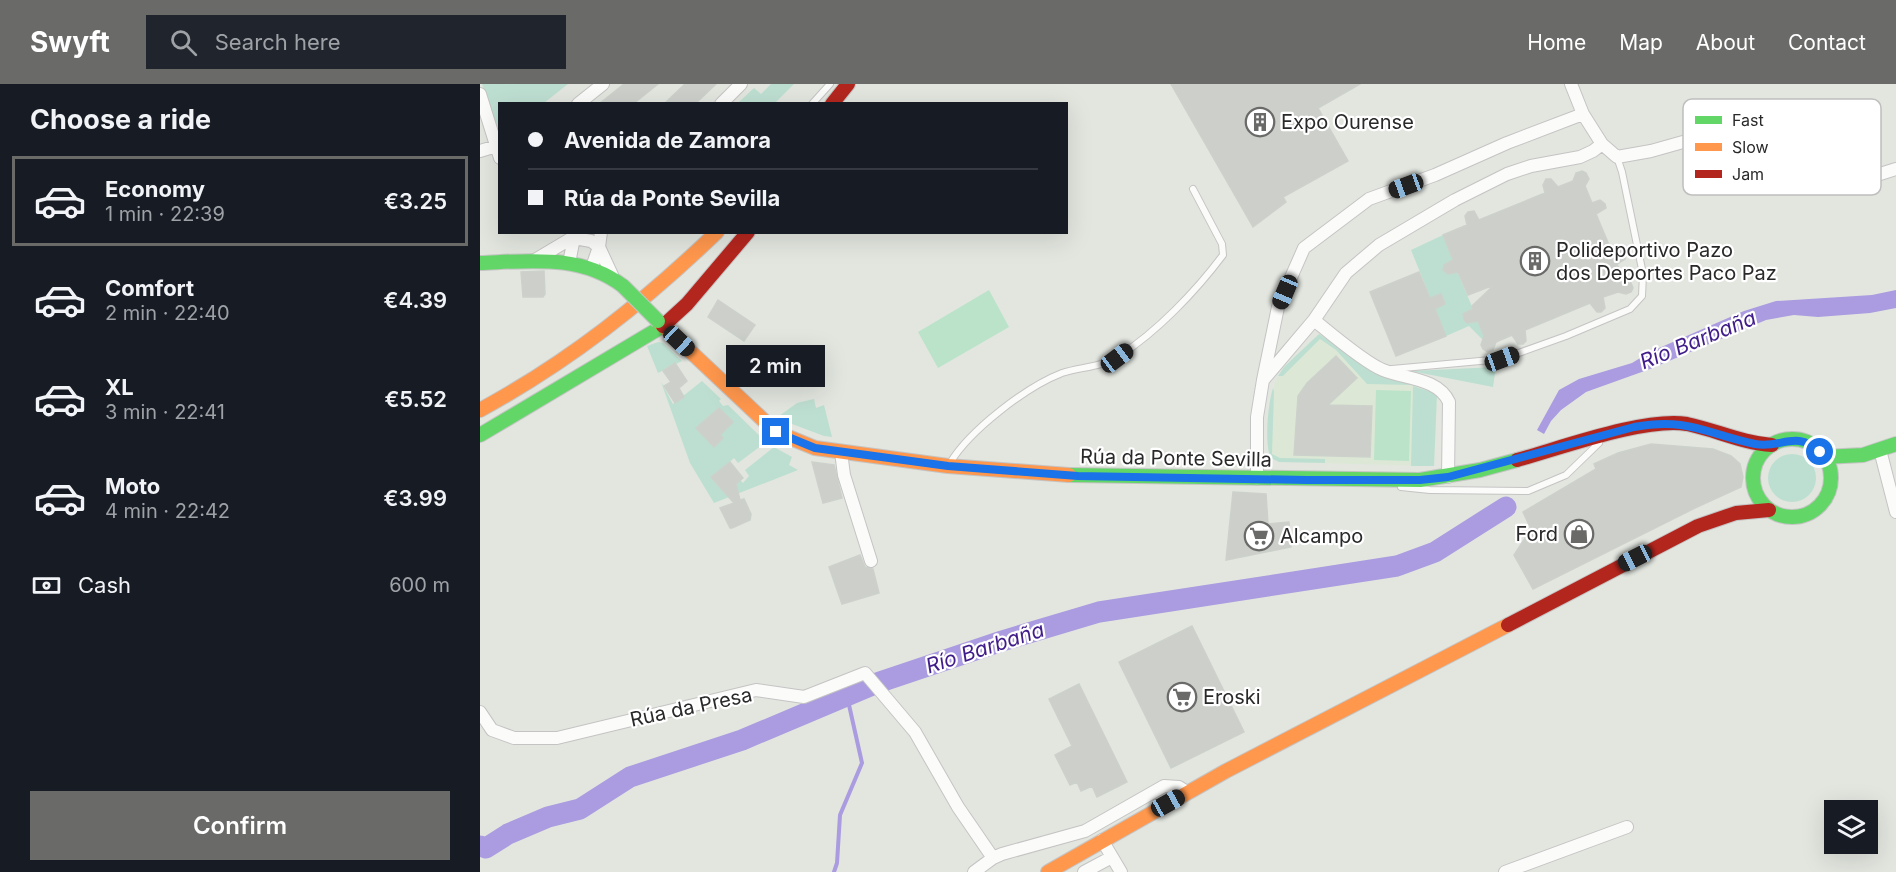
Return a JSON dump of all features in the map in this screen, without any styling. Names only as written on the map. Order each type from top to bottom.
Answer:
[{"type":"main road","points":[[834,102],[848,84]]},
{"type":"main road","points":[[846,102],[859,84]]},
{"type":"main road","points":[[480,410],[540,376],[589,343],[662,285],[715,234]]},
{"type":"main road","points":[[480,435],[687,304],[746,234]]},
{"type":"main road","points":[[480,263],[569,263],[592,267],[612,274]]},
{"type":"main road","name":"Rúa da Ponte Sevilla","points":[[612,274],[660,323],[776,432],[815,448],[841,452],[948,466],[1078,476],[1420,480],[1448,477],[1649,424],[1670,423],[1695,426],[1756,444],[1772,445]]},
{"type":"main road","name":"Rúa da Ponte Sevilla","points":[[1726,436],[1756,464]]},
{"type":"main road","points":[[1769,510],[1759,499],[1754,485],[1756,464],[1772,445],[1784,440],[1797,440],[1815,447],[1824,457],[1830,472],[1830,483]]},
{"type":"main road","points":[[1824,457],[1863,455],[1896,444]]},
{"type":"main road","points":[[1709,521],[1744,512],[1769,510],[1790,516],[1809,512],[1821,503],[1830,483],[1845,466],[1863,455]]},
{"type":"main road","points":[[1048,872],[1187,792],[1709,521],[1743,499],[1754,485]]},
{"type":"street","points":[[580,102],[603,84]]},
{"type":"street","points":[[1571,84],[1583,114],[1602,144],[1617,157],[1683,142]]},
{"type":"street","points":[[723,102],[736,86]]},
{"type":"street","points":[[480,94],[498,150],[480,151]]},
{"type":"street","points":[[1257,479],[1257,417],[1263,380],[1278,307],[1304,248],[1369,199],[1435,175],[1507,143],[1583,114]]},
{"type":"street","points":[[1263,380],[1314,320],[1346,273],[1370,252],[1399,232],[1507,174],[1531,166],[1580,157],[1602,144]]},
{"type":"street","points":[[1881,175],[1896,169]]},
{"type":"street","points":[[592,267],[601,234]]},
{"type":"street","points":[[577,235],[599,247],[612,274]]},
{"type":"street","points":[[531,262],[577,235]]},
{"type":"street","points":[[569,263],[577,235]]},
{"type":"street","points":[[1314,320],[1381,370],[1426,382],[1445,394],[1449,402],[1448,477]]},
{"type":"street","points":[[1880,450],[1896,512]]},
{"type":"street","points":[[841,452],[844,476],[871,561]]},
{"type":"street","name":"Rúa da Presa","points":[[480,712],[492,730],[514,738],[557,738],[756,690],[804,697],[865,673],[915,732],[958,807],[993,858]]},
{"type":"street","points":[[974,872],[993,858],[1085,831],[1164,786],[1179,787],[1187,792]]},
{"type":"street","points":[[1505,872],[1628,828]]},
{"type":"street","points":[[1102,840],[1121,872]]},
{"type":"street","points":[[1084,872],[1112,856]]},
{"type":"lane","points":[[814,102],[830,84]]},
{"type":"lane","points":[[1381,370],[1502,359],[1622,313],[1638,303],[1644,288],[1643,274],[1617,157]]},
{"type":"lane","points":[[948,466],[960,446],[1030,388],[1064,373],[1117,358],[1146,336],[1207,277],[1223,255],[1222,244],[1193,189]]},
{"type":"lane","points":[[684,264],[699,236]]},
{"type":"lane","points":[[1364,480],[1415,489],[1528,491],[1566,475],[1608,434]]},
{"type":"shaded area","points":[[482,84],[568,84],[545,102],[498,102],[498,129]]},
{"type":"shaded area","points":[[771,84],[794,84],[776,102],[739,102],[754,88],[761,94]]},
{"type":"shaded area","points":[[1443,235],[1453,260],[1444,265],[1443,270],[1448,274],[1457,271],[1473,309],[1463,316],[1464,319],[1468,323],[1478,320],[1486,339],[1483,340],[1469,326],[1446,336],[1411,250]]},
{"type":"shaded area","points":[[1319,334],[1379,373],[1437,394],[1434,466],[1279,462],[1271,458],[1268,449],[1269,404],[1275,383],[1284,367]]},
{"type":"shaded area","points":[[1319,334],[1379,373],[1411,385],[1367,384],[1336,350],[1320,339],[1283,376],[1278,376],[1284,367]]},
{"type":"shaded area","points":[[658,342],[663,343],[682,361],[658,373],[647,346]]},
{"type":"shaded area","points":[[1496,367],[1493,387],[1411,371]]},
{"type":"shaded area","points":[[702,381],[721,399],[719,401],[723,406],[728,405],[766,442],[738,463],[734,458],[712,477],[736,484],[740,480],[743,483],[749,476],[745,470],[774,447],[792,457],[789,465],[798,470],[714,503],[690,463],[661,382],[673,404]]},
{"type":"shaded area","points":[[1413,386],[1437,394],[1434,466],[1411,466]]},
{"type":"shaded area","points":[[1273,388],[1272,454],[1280,458],[1325,459],[1325,463],[1279,462],[1271,458],[1268,424]]},
{"type":"shaded area","points":[[814,399],[816,408],[824,405],[832,437],[784,421],[779,416],[797,403]]},
{"type":"shaded area","points":[[1787,454],[1797,454],[1809,461],[1816,473],[1816,483],[1809,495],[1797,502],[1787,502],[1772,491],[1768,483],[1768,473],[1779,458]]},
{"type":"green space","points":[[989,290],[1009,327],[938,368],[918,332]]},
{"type":"green space","points":[[1376,390],[1411,391],[1409,461],[1374,460]]},
{"type":"water","points":[[1896,290],[1896,308],[1870,313],[1818,317],[1794,315],[1766,320],[1650,369],[1586,392],[1561,410],[1551,421],[1544,434],[1537,430],[1559,390],[1579,379],[1632,363],[1650,352],[1744,311],[1776,301],[1872,295]]},
{"type":"building","points":[[624,84],[658,84],[636,102],[602,102]]},
{"type":"building","points":[[685,84],[716,84],[697,102],[666,102]]},
{"type":"building","name":"Expo Ourense","points":[[1171,84],[1360,84],[1318,108],[1348,161],[1283,197],[1286,202],[1253,227]]},
{"type":"building","name":"Polideportivo Pazo dos Deportes Paco Paz","points":[[1582,171],[1589,179],[1585,186],[1592,203],[1600,200],[1605,204],[1606,208],[1596,214],[1612,252],[1621,249],[1626,253],[1625,259],[1617,264],[1622,277],[1631,283],[1633,288],[1631,292],[1626,294],[1618,292],[1603,297],[1605,308],[1601,312],[1597,312],[1590,303],[1525,330],[1526,341],[1523,344],[1518,344],[1512,335],[1496,342],[1493,350],[1488,352],[1481,345],[1484,336],[1478,321],[1467,323],[1463,314],[1473,309],[1472,306],[1494,285],[1468,295],[1458,272],[1448,274],[1443,270],[1444,265],[1453,260],[1443,235],[1467,225],[1465,216],[1468,212],[1474,211],[1479,220],[1545,193],[1543,185],[1546,179],[1551,179],[1558,187],[1573,181],[1576,173]]},
{"type":"building","points":[[544,271],[545,294],[543,297],[523,297],[521,272]]},
{"type":"building","points":[[1419,272],[1430,298],[1441,294],[1445,304],[1435,309],[1446,336],[1396,356],[1370,292]]},
{"type":"building","points":[[718,300],[755,325],[744,341],[708,317]]},
{"type":"building","points":[[1336,356],[1357,378],[1328,405],[1372,406],[1370,457],[1294,455],[1298,396],[1307,383]]},
{"type":"building","points":[[741,358],[749,358],[758,363],[742,381],[727,368]]},
{"type":"building","points":[[675,363],[687,381],[679,388],[684,397],[675,403],[664,386],[671,382],[663,371]]},
{"type":"building","points":[[719,408],[733,422],[720,435],[723,438],[714,447],[696,428]]},
{"type":"building","points":[[1651,444],[1713,449],[1731,456],[1740,464],[1743,477],[1741,487],[1533,589],[1514,555],[1531,529],[1523,512],[1596,469],[1594,464],[1618,453]]},
{"type":"building","points":[[730,462],[743,478],[736,484],[740,500],[744,499],[751,514],[750,520],[732,528],[720,508],[734,503],[711,477]]},
{"type":"building","points":[[812,462],[834,465],[842,498],[823,503]]},
{"type":"building","name":"Alcampo","points":[[1233,492],[1266,494],[1268,524],[1289,522],[1291,547],[1226,560]]},
{"type":"building","points":[[860,555],[865,567],[873,569],[879,593],[842,604],[829,567]]},
{"type":"building","name":"Eroski","points":[[1192,626],[1244,732],[1171,768],[1119,662]]},
{"type":"building","points":[[1079,684],[1127,782],[1097,797],[1092,786],[1081,791],[1077,782],[1070,785],[1055,755],[1072,746],[1049,699]]},
{"type":"waterway","name":"Río Barbaña","points":[[480,846],[486,848],[508,834],[548,817],[580,809],[630,777],[742,740],[877,683],[1002,641],[1099,612],[1397,566],[1435,552],[1506,507]]},
{"type":"waterway","points":[[834,872],[837,863],[840,815],[862,763],[847,696]]},
{"type":"traffic: fast","points":[[480,263],[536,261],[572,264],[607,276],[623,286]]},
{"type":"traffic: fast","points":[[623,286],[658,321]]},
{"type":"traffic: fast","points":[[480,435],[663,326]]},
{"type":"traffic: fast","points":[[1792,439],[1807,442],[1819,451],[1828,463],[1831,478],[1828,493],[1819,505],[1807,514],[1792,517],[1777,514],[1765,505],[1756,493],[1753,478],[1756,463],[1765,451],[1777,442],[1792,439]]},
{"type":"traffic: fast","points":[[1824,457],[1863,455],[1896,444]]},
{"type":"traffic: fast","points":[[1069,475],[1420,480],[1480,470],[1517,460]]},
{"type":"traffic: slow","points":[[480,410],[545,372],[575,351],[633,307],[715,234]]},
{"type":"traffic: slow","points":[[658,321],[776,432],[815,448],[948,466],[1069,475]]},
{"type":"traffic: slow","points":[[1048,872],[1226,771],[1508,625]]},
{"type":"traffic: jam","points":[[834,102],[848,84]]},
{"type":"traffic: jam","points":[[663,326],[687,304],[746,234]]},
{"type":"traffic: jam","points":[[1517,460],[1626,429],[1669,423],[1687,424],[1750,442],[1772,445]]},
{"type":"traffic: jam","points":[[1508,625],[1698,526],[1736,513],[1769,510]]},
{"type":"place","name":"Expo Ourense","points":[[1260,122]]},
{"type":"place","name":"Polideportivo Pazo dos Deportes Paco Paz","points":[[1535,261]]},
{"type":"place","name":"Ford","points":[[1579,534]]},
{"type":"place","name":"Alcampo","points":[[1259,536]]},
{"type":"place","name":"Eroski","points":[[1182,697]]},
{"type":"route","points":[[776,432],[815,448],[948,466],[1078,476],[1269,480],[1420,480],[1448,477],[1634,427],[1664,423],[1695,426],[1756,444],[1772,445],[1791,439],[1804,441],[1820,452]]}]
